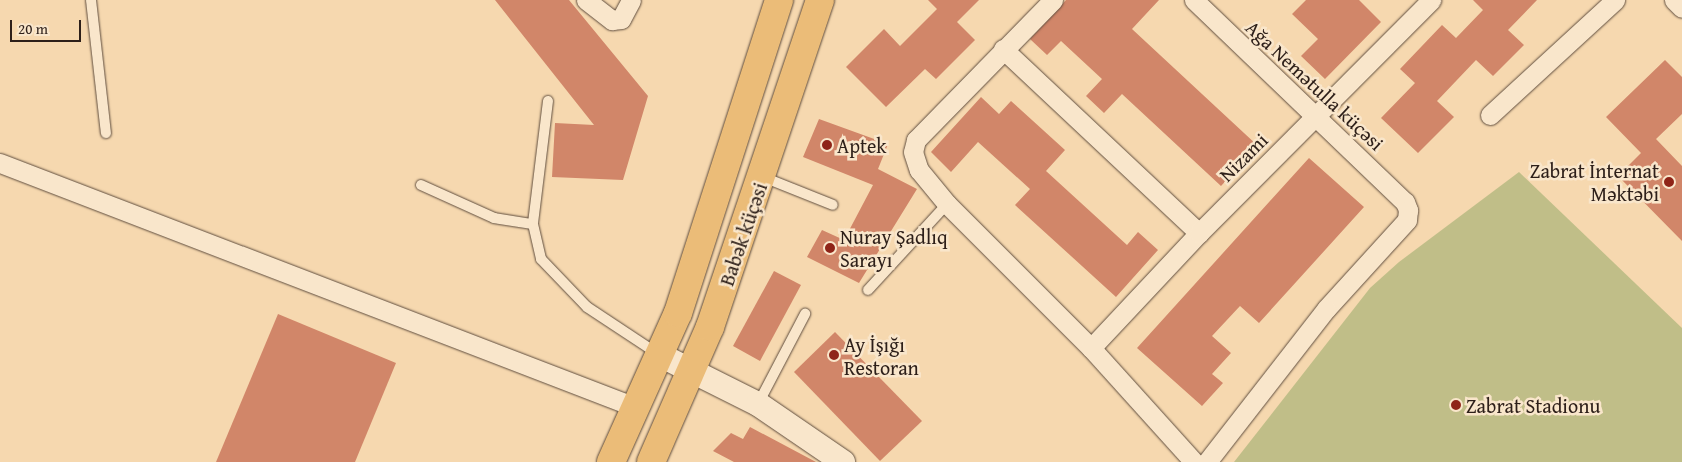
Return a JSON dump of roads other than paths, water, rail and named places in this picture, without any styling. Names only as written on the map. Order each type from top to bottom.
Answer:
[{"type":"main road","name":"Babək küçəsi","points":[[611,462],[660,355],[693,271],[779,0]]},
{"type":"main road","name":"Babək küçəsi","points":[[651,462],[710,327],[820,0]]},
{"type":"street","points":[[586,0],[612,20],[621,19],[631,0]]},
{"type":"street","points":[[1053,0],[916,140],[913,152],[919,170],[946,204],[1091,348],[1194,462]]},
{"type":"street","name":"Ağa Nemətulla küçəsi","points":[[1194,0],[1405,202],[1407,220],[1326,309],[1207,462]]},
{"type":"street","name":"Nizami","points":[[1091,348],[1199,233],[1430,0]]},
{"type":"street","points":[[1490,115],[1614,0]]},
{"type":"street","points":[[1674,0],[1682,8]]},
{"type":"street","points":[[1003,49],[1199,233]]},
{"type":"street","points":[[0,163],[635,407]]},
{"type":"street","points":[[660,355],[758,404],[843,462]]},
{"type":"lane","points":[[91,0],[106,133]]},
{"type":"lane","points":[[548,101],[533,224],[541,259],[560,282],[587,307],[660,355]]},
{"type":"lane","points":[[762,177],[833,205]]},
{"type":"lane","points":[[421,185],[494,218],[533,224]]},
{"type":"lane","points":[[868,290],[946,204]]},
{"type":"lane","points":[[758,404],[806,314]]},
{"type":"place","name":"Aptek","points":[[827,145]]},
{"type":"place","name":"Zabrat İnternat Məktəbi","points":[[1669,182]]},
{"type":"place","name":"Nuray Şadlıq Sarayı","points":[[830,248]]},
{"type":"place","name":"Ay İşığı Restoran","points":[[834,355]]},
{"type":"place","name":"Zabrat Stadionu","points":[[1456,405]]}]
